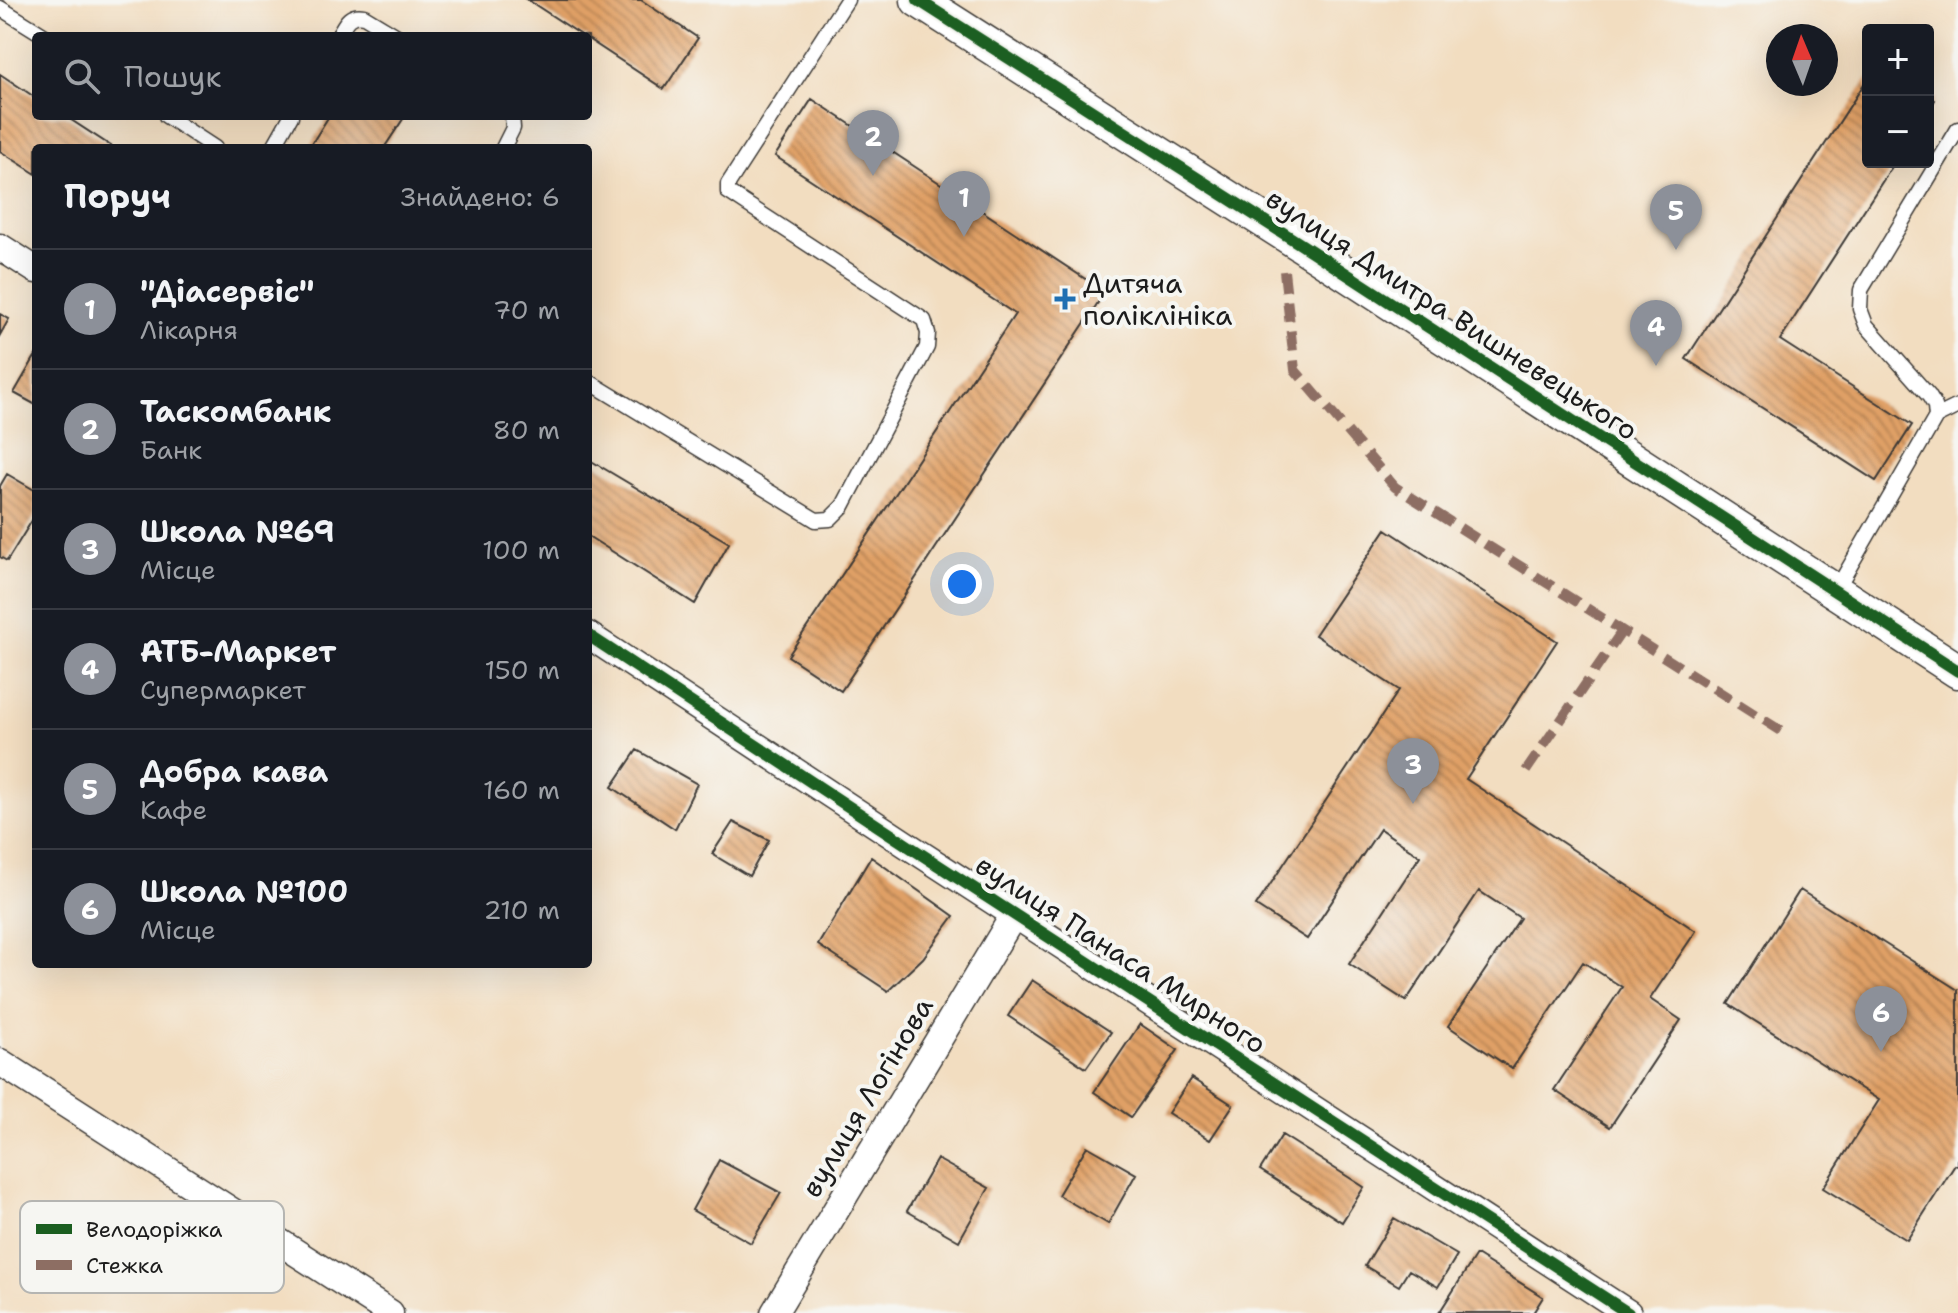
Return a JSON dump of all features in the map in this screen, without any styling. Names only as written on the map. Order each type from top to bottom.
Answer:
[{"type":"street","name":"вулиця Дмитра Вишневецького","points":[[918,0],[1315,253],[1958,671]]},
{"type":"street","points":[[0,247],[32,267]]},
{"type":"street","name":"вулиця Панаса Мирного","points":[[592,638],[1628,1313]]},
{"type":"street","name":"вулиця Логінова","points":[[774,1313],[1015,913]]},
{"type":"street","points":[[0,1062],[216,1201]]},
{"type":"street","points":[[284,1245],[390,1313]]},
{"type":"lane","points":[[592,383],[816,520],[830,519],[843,506],[927,347],[928,333],[924,320],[728,192],[728,184],[847,0]]},
{"type":"lane","points":[[0,8],[39,32]]},
{"type":"lane","points":[[340,32],[349,18],[358,15],[390,32]]},
{"type":"lane","points":[[172,120],[209,144]]},
{"type":"lane","points":[[275,144],[289,120]]},
{"type":"lane","points":[[505,144],[513,128],[512,120]]},
{"type":"lane","points":[[1936,417],[1935,406],[1929,396],[1866,325],[1860,309],[1861,290],[1958,129]]},
{"type":"lane","points":[[1835,592],[1936,417],[1958,406]]},
{"type":"building","points":[[528,0],[641,0],[698,38],[664,89],[592,42],[592,32],[577,32]]},
{"type":"building","points":[[0,74],[32,95],[32,120],[71,120],[108,144],[32,144],[32,171],[0,151]]},
{"type":"building","points":[[1862,87],[1862,168],[1891,168],[1780,340],[1912,425],[1876,481],[1686,359]]},
{"type":"building","points":[[812,99],[1105,292],[841,691],[788,656],[1015,314],[775,156]]},
{"type":"building","points":[[326,120],[402,120],[387,144],[312,144]]},
{"type":"building","points":[[0,314],[9,319],[0,335]]},
{"type":"building","points":[[32,362],[32,403],[14,393]]},
{"type":"building","points":[[592,461],[729,543],[695,604],[592,539]]},
{"type":"building","points":[[7,474],[32,489],[32,520],[7,561],[0,557],[0,486]]},
{"type":"building","points":[[1386,529],[1557,641],[1466,779],[1696,931],[1650,999],[1681,1020],[1610,1127],[1554,1090],[1622,987],[1583,962],[1512,1069],[1448,1026],[1520,918],[1479,891],[1406,1001],[1349,964],[1420,856],[1380,829],[1307,939],[1256,906],[1399,690],[1315,635]]},
{"type":"building","points":[[637,750],[697,784],[675,829],[612,787]]},
{"type":"building","points":[[733,822],[769,840],[749,876],[712,854]]},
{"type":"building","points":[[871,857],[954,916],[923,958],[888,991],[818,945]]},
{"type":"building","points":[[1800,890],[1958,990],[1958,1166],[1955,1165],[1907,1240],[1823,1188],[1879,1100],[1728,1004]]},
{"type":"building","points":[[1032,980],[1111,1032],[1086,1068],[1008,1016]]},
{"type":"building","points":[[1140,1024],[1178,1050],[1131,1117],[1094,1092]]},
{"type":"building","points":[[1191,1078],[1233,1105],[1210,1140],[1168,1113]]},
{"type":"building","points":[[1282,1135],[1364,1187],[1342,1222],[1260,1170]]},
{"type":"building","points":[[1087,1146],[1136,1174],[1108,1224],[1058,1195]]},
{"type":"building","points":[[937,1159],[989,1188],[959,1241],[907,1211]]},
{"type":"building","points":[[719,1160],[781,1193],[751,1243],[692,1210]]},
{"type":"building","points":[[1394,1218],[1457,1255],[1438,1287],[1409,1270],[1399,1286],[1365,1266]]},
{"type":"building","points":[[1476,1255],[1543,1297],[1533,1313],[1439,1313]]},
{"type":"marked path","points":[[1284,271],[1295,370],[1395,487],[1786,734]]},
{"type":"marked path","points":[[1526,771],[1622,631]]},
{"type":"cycle path","points":[[918,0],[1958,671]]},
{"type":"cycle path","points":[[592,638],[1628,1313]]},
{"type":"place","name":"Таскомбанк","points":[[873,176]]},
{"type":"place","name":"\"Діасервіс\"","points":[[964,237]]},
{"type":"place","name":"Добра кава","points":[[1676,250]]},
{"type":"place","name":"Дитяча поліклініка","points":[[1065,299]]},
{"type":"place","name":"АТБ-Маркет","points":[[1656,366]]},
{"type":"place","name":"Школа №69","points":[[1413,804]]},
{"type":"place","name":"Школа №100","points":[[1881,1052]]}]
